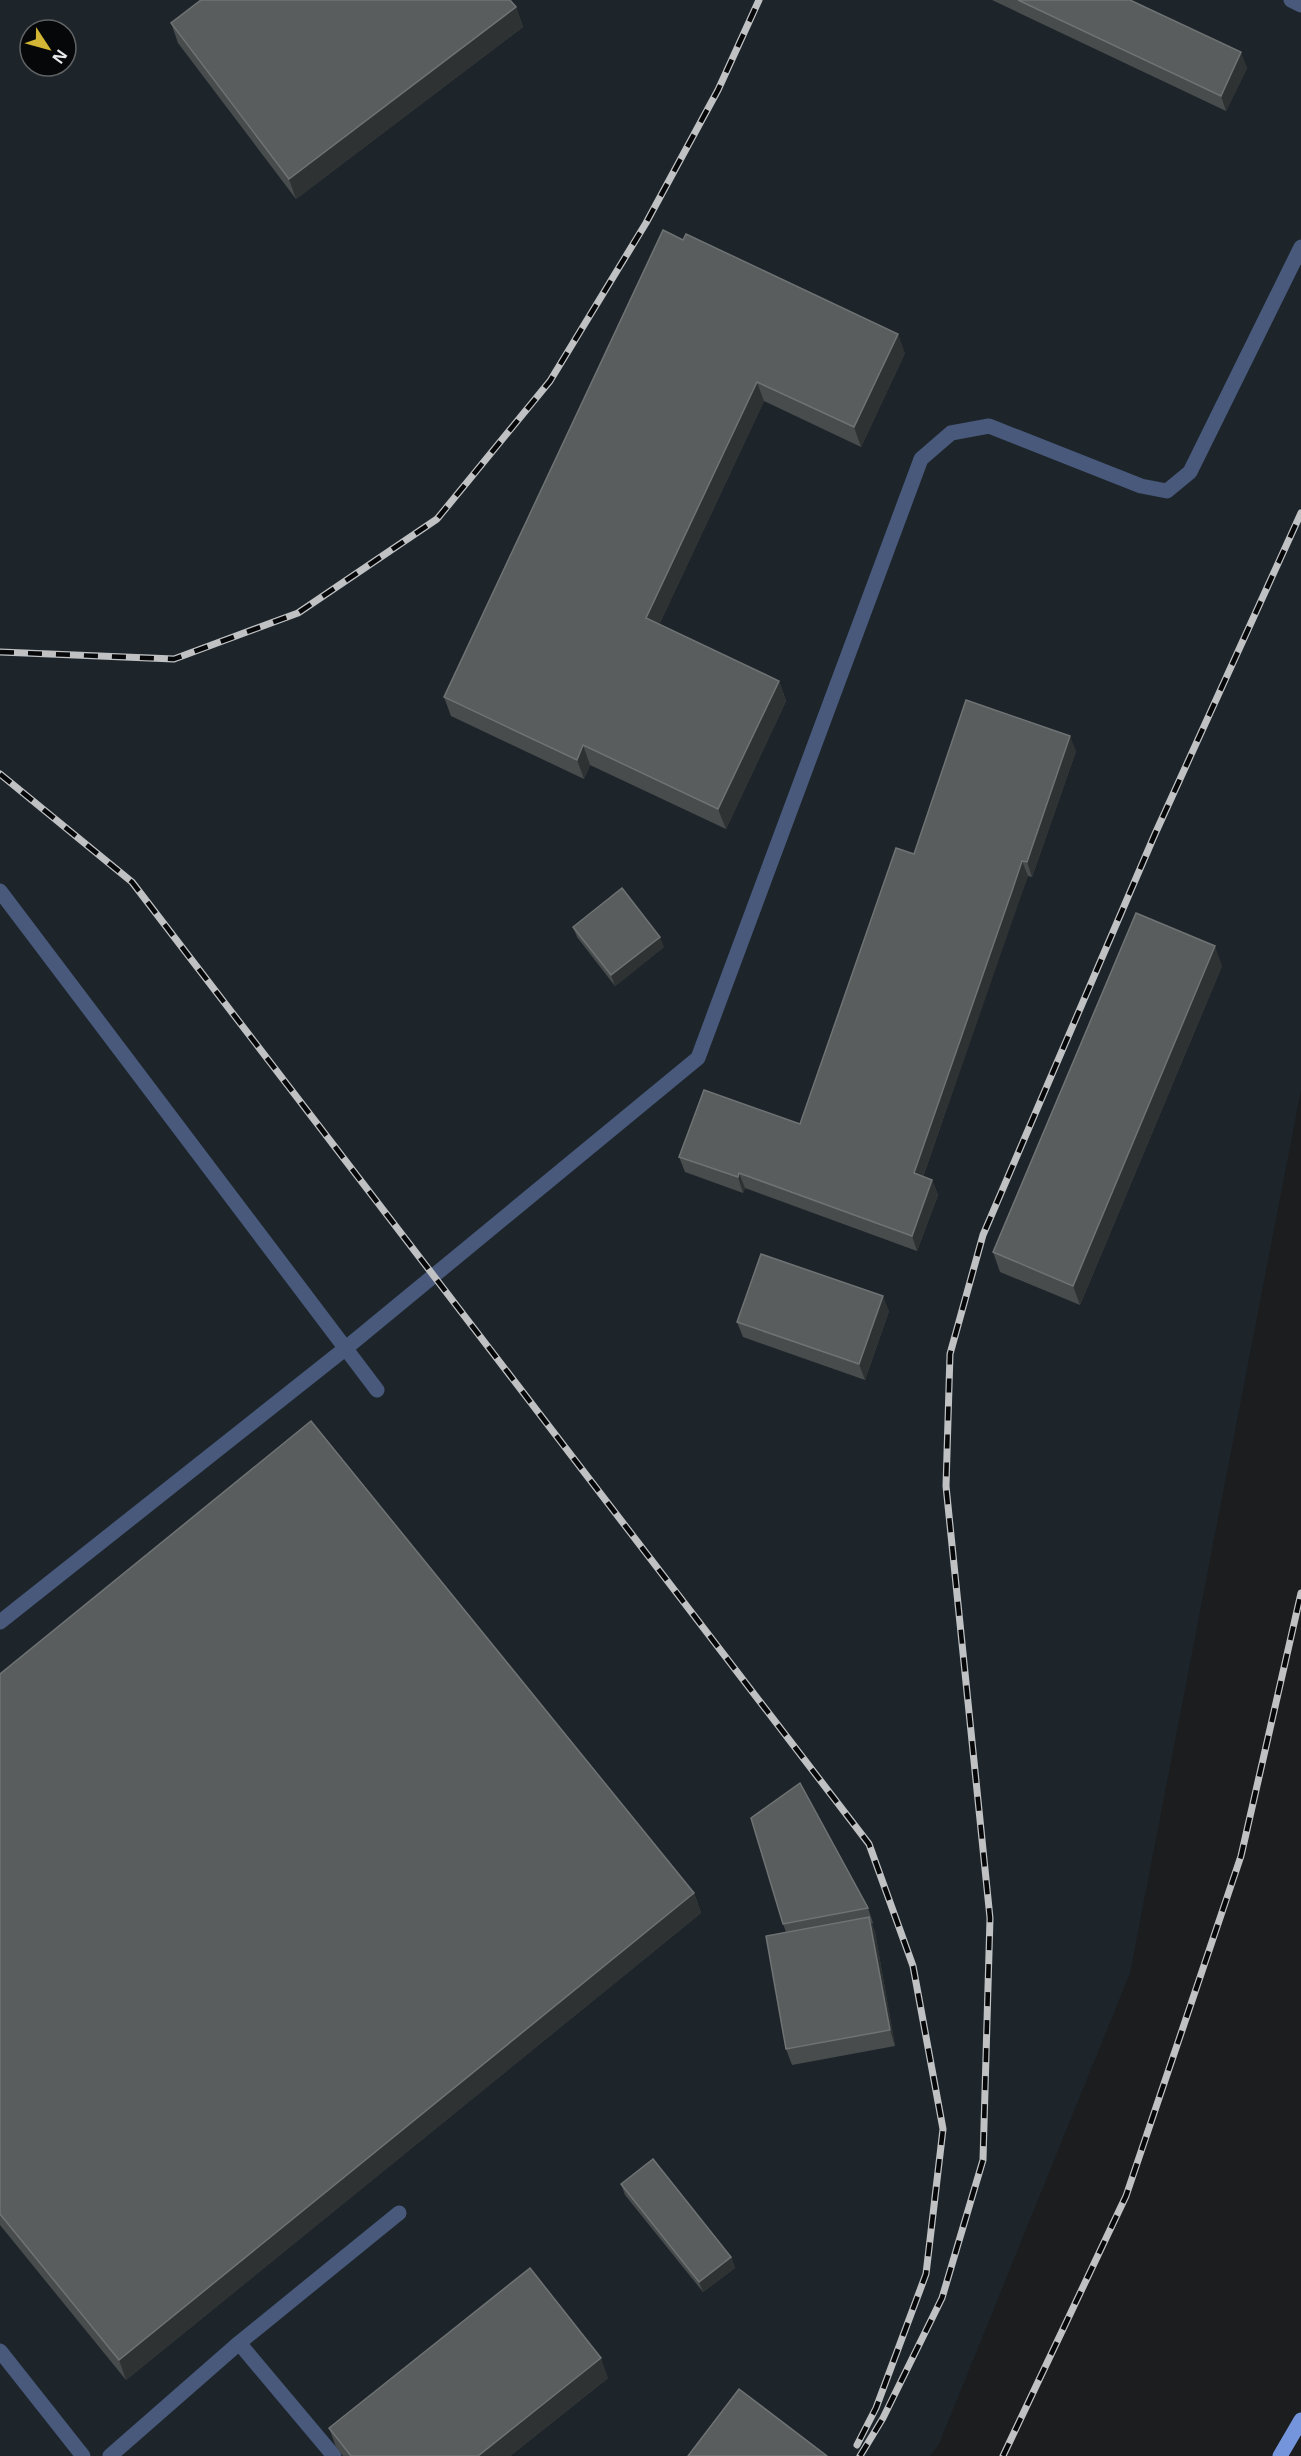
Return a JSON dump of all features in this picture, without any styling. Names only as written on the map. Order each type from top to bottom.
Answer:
[{"type":"main road","points":[[1280,2456],[1301,2420]]},
{"type":"lane","points":[[1291,0],[1301,5]]},
{"type":"lane","points":[[0,1622],[346,1348],[698,1058],[921,459],[951,433],[989,426],[1141,486],[1167,491],[1190,472],[1301,247]]},
{"type":"lane","points":[[0,891],[377,1390]]},
{"type":"lane","points":[[111,2456],[239,2343],[399,2213]]},
{"type":"lane","points":[[239,2343],[334,2456]]},
{"type":"lane","points":[[0,2351],[83,2456]]},
{"type":"shaded area","points":[[0,0],[1301,0],[1301,1090],[1130,1973],[939,2444],[930,2456],[0,2456]]},
{"type":"building","points":[[201,0],[510,0],[516,7],[289,179],[171,23]]},
{"type":"building","points":[[1018,0],[1130,0],[1241,52],[1221,96]]},
{"type":"building","points":[[663,230],[683,240],[686,234],[898,334],[854,427],[757,382],[646,618],[779,681],[718,809],[583,745],[577,760],[444,697]]},
{"type":"building","points":[[966,700],[1070,736],[1027,862],[1022,861],[914,1173],[932,1180],[912,1236],[739,1173],[738,1177],[679,1157],[704,1090],[800,1124],[896,848],[914,854]]},
{"type":"building","points":[[622,888],[660,937],[611,975],[573,927]]},
{"type":"building","points":[[1136,913],[1215,946],[1073,1286],[993,1252]]},
{"type":"building","points":[[761,1254],[883,1296],[859,1364],[737,1322]]},
{"type":"building","points":[[311,1421],[694,1893],[119,2360],[0,2214],[0,1674]]},
{"type":"building","points":[[800,1783],[868,1908],[783,1924],[751,1818]]},
{"type":"building","points":[[869,1917],[890,2030],[786,2049],[766,1936]]},
{"type":"building","points":[[653,2159],[731,2257],[699,2282],[621,2184]]},
{"type":"building","points":[[530,2268],[601,2358],[478,2456],[351,2456],[329,2428]]},
{"type":"building","points":[[739,2389],[827,2456],[688,2456]]},
{"type":"railway","points":[[0,652],[174,659],[298,613],[437,519],[550,381],[646,223],[718,90],[759,0]]},
{"type":"railway","points":[[860,2456],[883,2418],[942,2298],[983,2160],[990,1918],[946,1486],[950,1354],[983,1235],[1155,834],[1301,513]]},
{"type":"railway","points":[[0,774],[132,882],[869,1844],[913,1966],[943,2129],[926,2274],[876,2408],[857,2445]]},
{"type":"railway","points":[[1003,2456],[1126,2196],[1241,1856],[1301,1593]]}]
